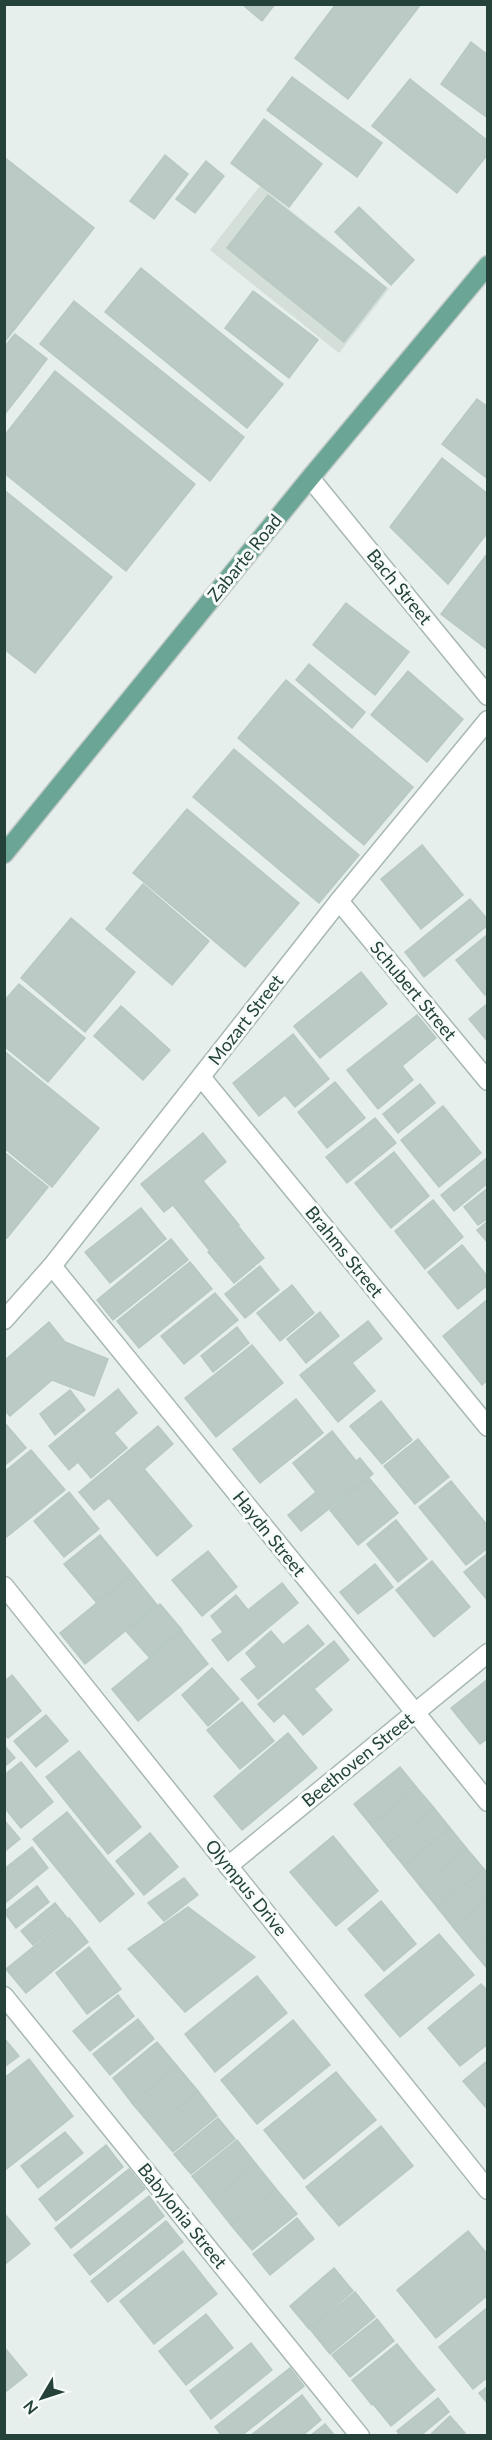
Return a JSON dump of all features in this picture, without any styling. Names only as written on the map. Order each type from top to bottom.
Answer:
[{"type":"main road","name":"Zabarte Road","points":[[4,854],[310,478],[488,265]]},
{"type":"street","name":"Bach Street","points":[[310,478],[488,696]]},
{"type":"street","name":"Mozart Street","points":[[4,1320],[52,1266],[339,901],[488,720]]},
{"type":"street","name":"Schubert Street","points":[[339,901],[488,1081]]},
{"type":"street","name":"Brahms Street","points":[[201,1077],[488,1427]]},
{"type":"street","name":"Haydn Street","points":[[52,1266],[488,1802]]},
{"type":"street","name":"Olympus Drive","points":[[4,1586],[488,2190]]},
{"type":"street","name":"Beethoven Street","points":[[228,1866],[488,1653]]},
{"type":"street","name":"Babylonia Street","points":[[4,1996],[360,2436]]},
{"type":"shaded area","points":[[260,186],[389,289],[339,353],[210,250]]},
{"type":"building","points":[[242,4],[275,4],[262,21]]},
{"type":"building","points":[[336,4],[421,4],[348,99],[295,58]]},
{"type":"building","points":[[471,42],[488,55],[488,118],[441,84]]},
{"type":"building","points":[[292,77],[382,143],[357,177],[267,110]]},
{"type":"building","points":[[410,79],[488,141],[488,154],[457,193],[372,126]]},
{"type":"building","points":[[264,119],[322,164],[289,207],[231,163]]},
{"type":"building","points":[[165,155],[188,174],[154,219],[130,201]]},
{"type":"building","points":[[4,157],[94,228],[6,340],[4,339]]},
{"type":"building","points":[[206,161],[224,176],[195,213],[176,199]]},
{"type":"building","points":[[268,195],[386,288],[344,342],[227,248]]},
{"type":"building","points":[[359,207],[414,260],[391,285],[335,232]]},
{"type":"building","points":[[141,268],[283,384],[247,428],[105,312]]},
{"type":"building","points":[[253,291],[318,340],[289,378],[225,328]]},
{"type":"building","points":[[74,301],[244,437],[210,481],[40,344]]},
{"type":"building","points":[[15,334],[47,359],[29,383],[4,363],[4,347]]},
{"type":"building","points":[[4,363],[29,383],[4,415]]},
{"type":"building","points":[[55,371],[195,484],[126,571],[4,473],[4,436]]},
{"type":"building","points":[[477,399],[488,407],[488,479],[442,444]]},
{"type":"building","points":[[442,458],[488,494],[488,532],[448,584],[390,527]]},
{"type":"building","points":[[4,490],[112,577],[35,673],[4,649]]},
{"type":"building","points":[[488,554],[488,650],[441,614]]},
{"type":"building","points":[[346,603],[409,652],[375,695],[313,645]]},
{"type":"building","points":[[309,664],[365,712],[352,728],[296,680]]},
{"type":"building","points":[[408,671],[463,719],[427,762],[371,715]]},
{"type":"building","points":[[286,680],[413,787],[364,845],[238,738]]},
{"type":"building","points":[[234,749],[359,855],[319,903],[193,797]]},
{"type":"building","points":[[187,809],[299,903],[245,967],[133,873]]},
{"type":"building","points":[[422,845],[463,895],[421,929],[381,879]]},
{"type":"building","points":[[143,884],[209,941],[172,985],[106,929]]},
{"type":"building","points":[[470,899],[488,920],[488,925],[424,977],[405,952]]},
{"type":"building","points":[[71,918],[135,972],[85,1032],[21,978]]},
{"type":"building","points":[[488,934],[488,993],[485,995],[456,960]]},
{"type":"building","points":[[361,972],[387,1004],[320,1058],[294,1026]]},
{"type":"building","points":[[19,984],[85,1038],[48,1082],[4,1046],[4,1001]]},
{"type":"building","points":[[488,1003],[488,1042],[469,1019]]},
{"type":"building","points":[[121,1006],[170,1050],[143,1080],[94,1036]]},
{"type":"building","points":[[417,1015],[436,1038],[402,1066],[413,1080],[378,1109],[347,1070]]},
{"type":"building","points":[[293,1034],[329,1079],[295,1107],[285,1095],[259,1116],[233,1083]]},
{"type":"building","points":[[4,1051],[99,1128],[52,1187],[4,1148]]},
{"type":"building","points":[[335,1082],[365,1118],[327,1148],[298,1112]]},
{"type":"building","points":[[420,1084],[435,1103],[398,1133],[383,1114]]},
{"type":"building","points":[[443,1106],[481,1153],[439,1187],[401,1140]]},
{"type":"building","points":[[375,1118],[396,1143],[347,1183],[326,1157]]},
{"type":"building","points":[[203,1133],[226,1162],[203,1181],[239,1225],[209,1250],[173,1205],[164,1212],[141,1184]]},
{"type":"building","points":[[4,1152],[48,1187],[7,1238],[4,1236]]},
{"type":"building","points":[[394,1152],[429,1196],[391,1228],[355,1183]]},
{"type":"building","points":[[488,1157],[488,1183],[454,1211],[441,1195]]},
{"type":"building","points":[[488,1188],[488,1218],[478,1225],[464,1207]]},
{"type":"building","points":[[433,1200],[463,1237],[425,1269],[395,1231]]},
{"type":"building","points":[[141,1208],[166,1239],[110,1283],[85,1252]]},
{"type":"building","points":[[488,1221],[488,1243],[477,1230]]},
{"type":"building","points":[[239,1227],[264,1258],[234,1283],[208,1252]]},
{"type":"building","points":[[171,1239],[188,1260],[113,1320],[97,1300]]},
{"type":"building","points":[[462,1245],[488,1277],[488,1285],[458,1309],[428,1272]]},
{"type":"building","points":[[190,1262],[212,1289],[139,1348],[117,1321]]},
{"type":"building","points":[[260,1266],[279,1290],[245,1318],[225,1294]]},
{"type":"building","points":[[292,1285],[314,1313],[280,1341],[257,1313]]},
{"type":"building","points":[[215,1293],[238,1320],[184,1364],[161,1336]]},
{"type":"building","points":[[488,1299],[488,1380],[482,1385],[443,1336]]},
{"type":"building","points":[[320,1312],[339,1336],[306,1363],[287,1339]]},
{"type":"building","points":[[368,1321],[382,1339],[352,1363],[375,1391],[338,1422],[300,1375]]},
{"type":"building","points":[[49,1322],[65,1342],[108,1359],[94,1396],[52,1380],[10,1416],[4,1410],[4,1361]]},
{"type":"building","points":[[237,1327],[249,1343],[213,1372],[201,1356]]},
{"type":"building","points":[[252,1345],[283,1383],[216,1437],[185,1398]]},
{"type":"building","points":[[118,1389],[137,1413],[114,1433],[127,1448],[91,1478],[78,1462],[69,1470],[49,1446]]},
{"type":"building","points":[[70,1390],[85,1410],[55,1435],[40,1414]]},
{"type":"building","points":[[296,1399],[323,1433],[260,1483],[233,1449]]},
{"type":"building","points":[[381,1401],[412,1440],[382,1464],[350,1426]]},
{"type":"building","points":[[4,1422],[26,1448],[4,1466]]},
{"type":"building","points":[[158,1426],[173,1444],[144,1469],[192,1526],[157,1556],[109,1498],[94,1510],[79,1492]]},
{"type":"building","points":[[332,1431],[356,1461],[360,1458],[373,1474],[301,1531],[288,1515],[316,1492],[293,1463]]},
{"type":"building","points":[[418,1439],[449,1477],[415,1504],[384,1466]]},
{"type":"building","points":[[31,1450],[65,1490],[4,1539],[4,1472]]},
{"type":"building","points":[[369,1478],[398,1513],[358,1545],[330,1510]]},
{"type":"building","points":[[451,1481],[488,1526],[488,1548],[466,1565],[419,1507]]},
{"type":"building","points":[[69,1492],[99,1529],[64,1557],[34,1521]]},
{"type":"building","points":[[396,1520],[427,1559],[398,1582],[367,1544]]},
{"type":"building","points":[[100,1535],[132,1574],[96,1602],[64,1564]]},
{"type":"building","points":[[208,1551],[237,1587],[202,1616],[172,1580]]},
{"type":"building","points":[[488,1553],[488,1601],[464,1572]]},
{"type":"building","points":[[432,1561],[470,1607],[434,1637],[396,1590]]},
{"type":"building","points":[[375,1564],[393,1587],[358,1614],[340,1592]]},
{"type":"building","points":[[132,1574],[157,1605],[85,1664],[60,1633]]},
{"type":"building","points":[[282,1583],[298,1603],[228,1661],[212,1640],[223,1632],[211,1616],[236,1595],[248,1610]]},
{"type":"building","points":[[160,1604],[182,1630],[149,1657],[126,1631]]},
{"type":"building","points":[[308,1625],[324,1644],[258,1699],[241,1679],[257,1667],[246,1653],[271,1631],[283,1645]]},
{"type":"building","points":[[182,1631],[208,1664],[138,1721],[112,1689]]},
{"type":"building","points":[[334,1641],[349,1660],[314,1689],[332,1710],[303,1735],[284,1713],[274,1722],[258,1704]]},
{"type":"building","points":[[212,1668],[239,1699],[208,1726],[182,1695]]},
{"type":"building","points":[[12,1675],[41,1711],[8,1738],[4,1734],[4,1682]]},
{"type":"building","points":[[488,1679],[488,1738],[480,1744],[451,1708]]},
{"type":"building","points":[[242,1702],[274,1741],[240,1769],[207,1730]]},
{"type":"building","points":[[46,1715],[68,1741],[36,1767],[14,1741]]},
{"type":"building","points":[[288,1733],[317,1768],[242,1830],[214,1796]]},
{"type":"building","points":[[4,1745],[15,1758],[4,1767]]},
{"type":"building","points":[[79,1751],[141,1827],[108,1854],[46,1777]]},
{"type":"building","points":[[21,1762],[53,1802],[21,1828],[4,1807],[4,1775]]},
{"type":"building","points":[[400,1767],[417,1788],[371,1825],[354,1804]]},
{"type":"building","points":[[417,1788],[434,1808],[387,1845],[371,1825]]},
{"type":"building","points":[[434,1808],[450,1828],[404,1866],[387,1845]]},
{"type":"building","points":[[67,1812],[134,1894],[100,1922],[33,1839]]},
{"type":"building","points":[[4,1820],[20,1839],[4,1852]]},
{"type":"building","points":[[450,1828],[467,1849],[420,1886],[404,1866]]},
{"type":"building","points":[[150,1833],[178,1867],[144,1895],[116,1861]]},
{"type":"building","points":[[333,1836],[378,1891],[336,1926],[290,1872]]},
{"type":"building","points":[[32,1847],[48,1868],[4,1904],[4,1869]]},
{"type":"building","points":[[467,1849],[484,1869],[437,1907],[420,1886]]},
{"type":"building","points":[[484,1869],[488,1874],[488,1900],[453,1927],[437,1907]]},
{"type":"building","points":[[184,1878],[198,1895],[164,1921],[148,1903]]},
{"type":"building","points":[[37,1886],[49,1902],[16,1928],[4,1912]]},
{"type":"building","points":[[488,1900],[488,1934],[470,1948],[453,1927]]},
{"type":"building","points":[[381,1901],[416,1944],[384,1971],[348,1929]]},
{"type":"building","points":[[55,1903],[67,1918],[33,1945],[21,1931]]},
{"type":"building","points":[[188,1907],[255,1957],[185,2012],[128,1949]]},
{"type":"building","points":[[69,1918],[88,1942],[26,1993],[6,1969]]},
{"type":"building","points":[[439,1934],[474,1975],[400,2037],[365,1995]]},
{"type":"building","points":[[488,1934],[488,1968],[487,1968],[470,1948]]},
{"type":"building","points":[[89,1947],[121,1989],[87,2014],[56,1973]]},
{"type":"building","points":[[257,1976],[287,2013],[215,2072],[185,2034]]},
{"type":"building","points":[[481,1984],[488,1991],[488,2044],[460,2066],[428,2028]]},
{"type":"building","points":[[118,1995],[134,2016],[90,2051],[73,2031]]},
{"type":"building","points":[[138,2019],[154,2039],[110,2075],[93,2054]]},
{"type":"building","points":[[293,2020],[330,2065],[257,2124],[221,2080]]},
{"type":"building","points":[[4,2038],[19,2056],[4,2067]]},
{"type":"building","points":[[157,2042],[177,2066],[132,2103],[113,2078]]},
{"type":"building","points":[[29,2059],[73,2116],[4,2171],[4,2078]]},
{"type":"building","points":[[488,2060],[488,2110],[463,2081]]},
{"type":"building","points":[[177,2066],[198,2091],[153,2128],[132,2103]]},
{"type":"building","points":[[336,2072],[376,2120],[304,2179],[264,2130]]},
{"type":"building","points":[[198,2091],[217,2116],[173,2152],[153,2128]]},
{"type":"building","points":[[218,2118],[235,2139],[191,2174],[174,2154]]},
{"type":"building","points":[[381,2126],[413,2166],[339,2226],[306,2187]]},
{"type":"building","points":[[65,2132],[83,2153],[38,2188],[21,2166]]},
{"type":"building","points":[[237,2140],[256,2164],[212,2201],[192,2176]]},
{"type":"building","points":[[106,2145],[123,2167],[56,2221],[39,2199]]},
{"type":"building","points":[[256,2164],[276,2189],[231,2225],[212,2201]]},
{"type":"building","points":[[129,2169],[145,2189],[71,2248],[55,2228]]},
{"type":"building","points":[[276,2189],[297,2214],[252,2250],[231,2225]]},
{"type":"building","points":[[149,2196],[164,2216],[90,2275],[74,2255]]},
{"type":"building","points":[[4,2213],[30,2244],[4,2265]]},
{"type":"building","points":[[297,2218],[314,2239],[270,2275],[253,2254]]},
{"type":"building","points":[[166,2221],[183,2242],[108,2302],[91,2281]]},
{"type":"building","points":[[468,2231],[488,2255],[488,2295],[436,2338],[397,2290]]},
{"type":"building","points":[[183,2251],[217,2294],[154,2344],[120,2301]]},
{"type":"building","points":[[334,2268],[353,2291],[309,2329],[290,2306]]},
{"type":"building","points":[[355,2292],[375,2317],[330,2354],[310,2329]]},
{"type":"building","points":[[488,2307],[488,2377],[473,2389],[439,2347]]},
{"type":"building","points":[[206,2314],[233,2348],[186,2385],[159,2351]]},
{"type":"building","points":[[377,2319],[394,2341],[350,2377],[332,2355]]},
{"type":"building","points":[[251,2343],[272,2370],[211,2419],[190,2391]]},
{"type":"building","points":[[397,2344],[417,2369],[372,2405],[352,2380]]},
{"type":"building","points":[[4,2347],[27,2375],[4,2393]]},
{"type":"building","points":[[290,2368],[304,2386],[241,2436],[222,2436],[215,2427]]},
{"type":"building","points":[[418,2370],[435,2390],[391,2426],[374,2405]]},
{"type":"building","points":[[488,2386],[488,2404],[479,2393]]},
{"type":"building","points":[[302,2395],[321,2420],[302,2436],[250,2436]]},
{"type":"building","points":[[438,2398],[449,2412],[420,2436],[400,2436],[397,2431]]},
{"type":"building","points":[[450,2416],[465,2433],[463,2436],[429,2436]]},
{"type":"building","points":[[325,2424],[335,2436],[310,2436]]}]
